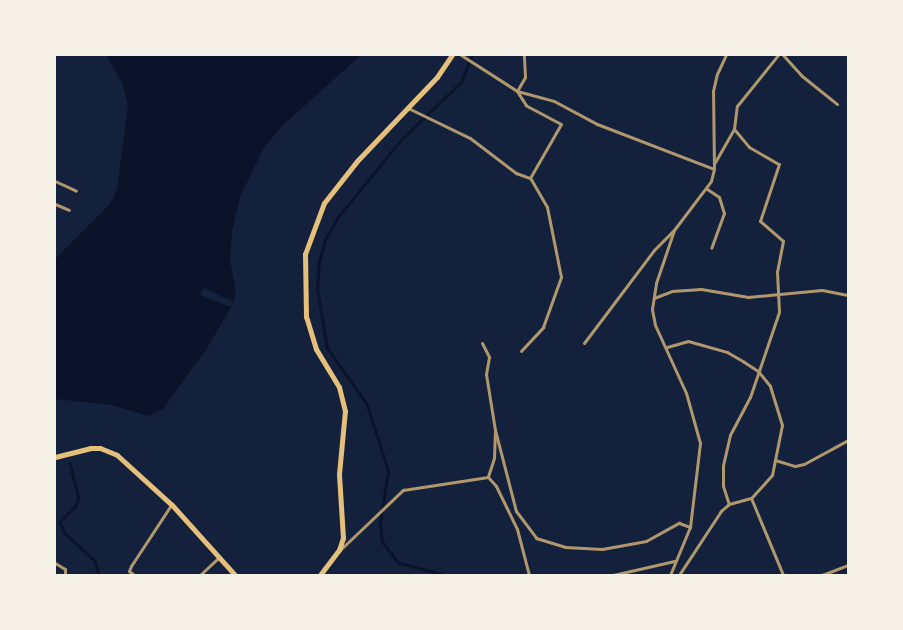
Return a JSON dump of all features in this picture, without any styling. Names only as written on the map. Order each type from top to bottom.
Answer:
[{"type":"main road","points":[[320,575],[339,550],[345,526],[339,474],[344,411],[339,386],[316,349],[306,317],[305,254],[324,203],[357,161],[436,77],[452,55]]},
{"type":"main road","points":[[55,457],[90,448],[108,450],[125,461],[172,505],[235,575]]},
{"type":"street","points":[[461,55],[476,62],[517,91],[554,100],[597,124],[714,169]]},
{"type":"street","points":[[517,91],[525,76],[524,55]]},
{"type":"street","points":[[584,342],[654,250],[674,230],[707,190],[714,169],[713,91],[716,74],[726,55]]},
{"type":"street","points":[[714,164],[734,129],[737,106],[778,55]]},
{"type":"street","points":[[783,55],[802,76],[836,104]]},
{"type":"street","points":[[517,91],[526,105],[561,124],[530,178]]},
{"type":"street","points":[[407,107],[427,120],[470,138],[516,173],[530,178],[547,206],[561,277],[544,327],[521,351]]},
{"type":"street","points":[[729,504],[723,486],[725,458],[730,435],[744,412],[779,312],[777,272],[783,241],[760,221],[779,164],[749,147],[734,129]]},
{"type":"street","points":[[55,181],[76,191]]},
{"type":"street","points":[[707,190],[719,197],[724,213],[711,248]]},
{"type":"street","points":[[55,204],[68,210]]},
{"type":"street","points":[[670,575],[674,561],[690,527],[700,443],[686,393],[667,347],[652,318],[653,298],[674,230]]},
{"type":"street","points":[[653,298],[672,291],[701,289],[748,297],[822,290],[848,295]]},
{"type":"street","points":[[667,347],[688,341],[727,352],[758,371],[770,386],[781,416],[781,436],[772,475],[751,498],[729,504],[713,520],[679,575]]},
{"type":"street","points":[[482,343],[489,357],[486,374],[503,472],[516,511],[536,538],[566,547],[602,549],[646,541],[679,523],[690,527]]},
{"type":"street","points":[[488,477],[494,458],[495,430]]},
{"type":"street","points":[[775,460],[795,466],[804,464],[848,440]]},
{"type":"street","points":[[339,550],[409,488],[488,477]]},
{"type":"street","points":[[488,477],[496,486],[517,529],[529,575]]},
{"type":"street","points":[[751,498],[783,575]]},
{"type":"street","points":[[134,575],[129,570],[131,566],[172,505]]},
{"type":"street","points":[[200,575],[218,558]]},
{"type":"street","points":[[613,575],[674,561]]},
{"type":"street","points":[[55,563],[65,569],[65,575]]},
{"type":"street","points":[[822,575],[848,565]]},
{"type":"street","points":[[631,570],[633,575]]},
{"type":"water","points":[[106,55],[361,55],[282,126],[263,149],[241,195],[232,231],[230,261],[236,291],[234,302],[206,350],[163,409],[149,416],[111,405],[55,399],[55,259],[110,204],[117,189],[128,105],[122,83]]},
{"type":"pier","points":[[204,288],[234,302],[231,307],[200,295]]},
{"type":"waterway","points":[[444,575],[398,563],[382,542],[380,523],[388,471],[367,405],[327,348],[317,289],[319,262],[325,240],[338,217],[400,141],[461,82],[472,55]]},
{"type":"waterway","points":[[70,463],[79,498],[76,506],[60,522],[65,533],[95,561],[99,575]]}]
